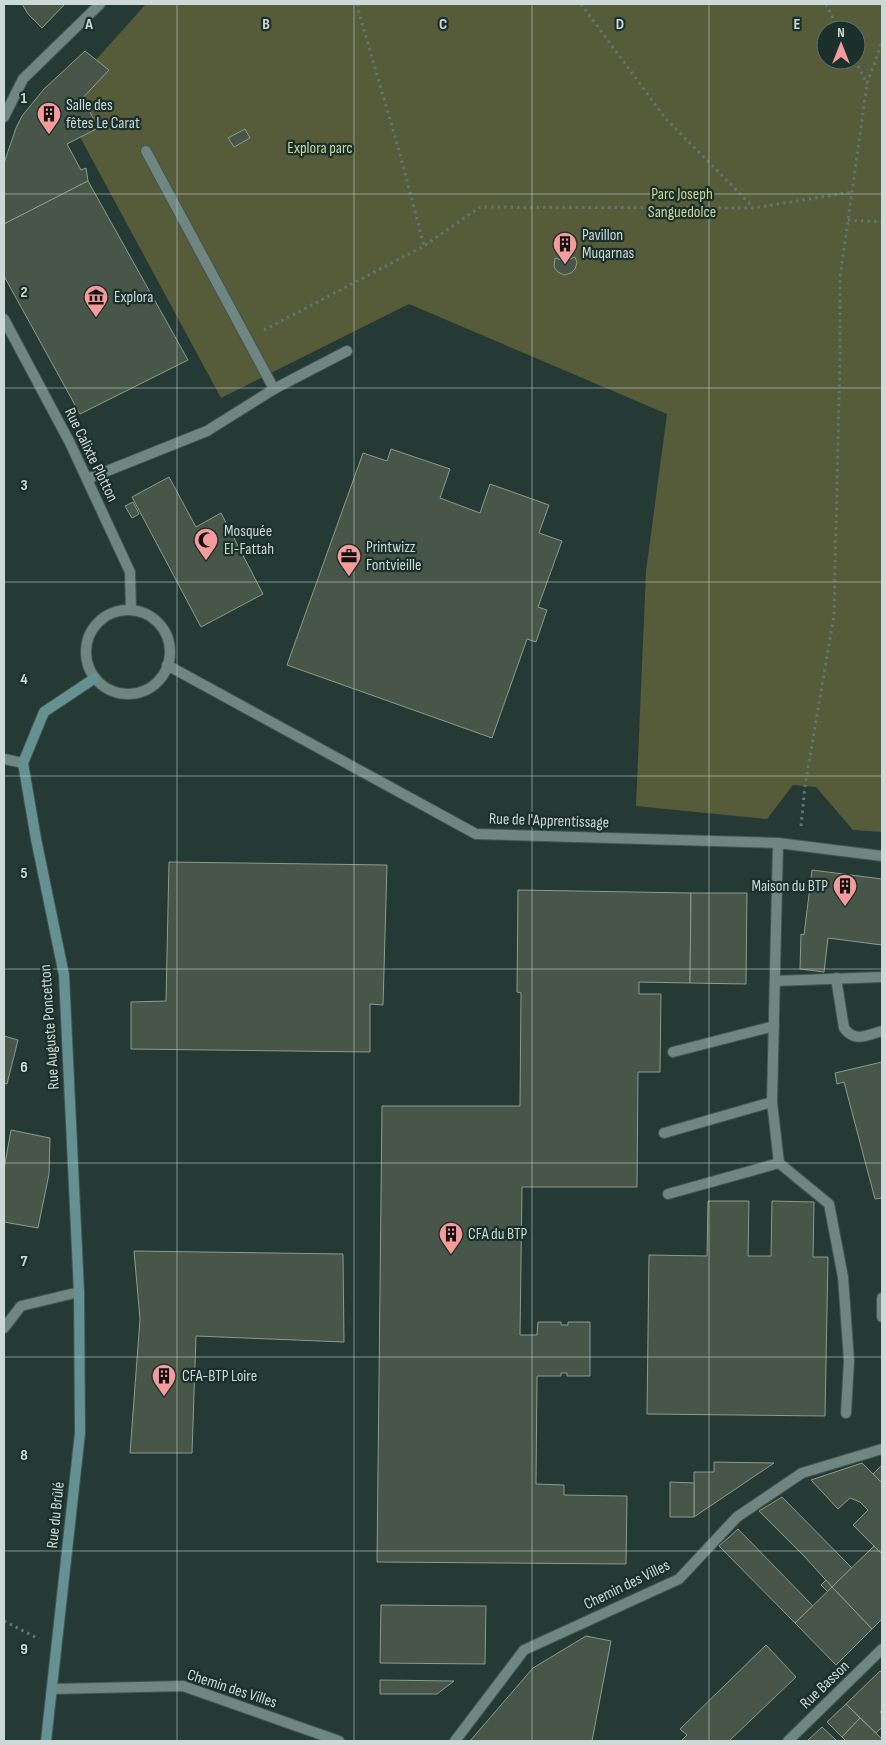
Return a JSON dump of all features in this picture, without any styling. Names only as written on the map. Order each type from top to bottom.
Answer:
[{"type":"main road","points":[[24,763],[44,712],[95,678]]},
{"type":"main road","name":"Rue Auguste Poncetton","points":[[24,763],[36,839],[64,975],[79,1292]]},
{"type":"main road","name":"Rue du Brûlé","points":[[46,1741],[80,1433],[79,1292]]},
{"type":"street","points":[[4,117],[24,79],[100,4]]},
{"type":"street","points":[[146,151],[274,389]]},
{"type":"street","name":"Rue Calixte Plotton","points":[[4,319],[70,443],[130,572],[131,610]]},
{"type":"street","points":[[87,479],[207,431],[274,389],[347,351]]},
{"type":"street","points":[[131,610],[149,616],[163,628],[168,640],[170,653],[167,666],[162,676],[152,686],[141,692],[116,692],[104,686],[95,678],[88,666],[86,652],[88,638],[95,626],[105,617],[117,611],[131,610]]},
{"type":"street","name":"Rue de l'Apprentissage","points":[[167,666],[476,834],[778,843],[882,856]]},
{"type":"street","points":[[4,759],[24,763]]},
{"type":"street","points":[[778,843],[772,1102],[780,1163],[829,1204],[844,1277],[849,1361],[846,1413]]},
{"type":"street","points":[[775,981],[882,977]]},
{"type":"street","points":[[836,978],[844,1028],[849,1034],[856,1037],[882,1031]]},
{"type":"street","points":[[673,1052],[774,1026]]},
{"type":"street","points":[[664,1133],[772,1102]]},
{"type":"street","points":[[668,1194],[780,1163]]},
{"type":"street","points":[[4,1328],[21,1306],[79,1292]]},
{"type":"street","points":[[882,1298],[882,1317]]},
{"type":"street","name":"Chemin des Villes","points":[[455,1741],[524,1650],[679,1578],[738,1518],[802,1473],[882,1449]]},
{"type":"street","name":"Rue Basson","points":[[788,1741],[882,1650]]},
{"type":"street","name":"Chemin des Villes","points":[[53,1689],[183,1686],[339,1741]]},
{"type":"path","points":[[358,4],[424,246]]},
{"type":"path","points":[[580,4],[666,118],[754,208]]},
{"type":"path","points":[[826,4],[834,20]]},
{"type":"path","points":[[798,845],[805,786],[834,616],[840,365],[840,278],[867,84],[882,42]]},
{"type":"path","points":[[860,70],[867,84]]},
{"type":"path","points":[[247,338],[424,246],[480,207],[754,208],[852,192]]},
{"type":"path","points":[[848,220],[882,222]]},
{"type":"path","points":[[4,1621],[57,1648]]},
{"type":"green space","name":"Parc Joseph Sanguedolce","points":[[146,4],[882,4],[882,832],[853,830],[816,787],[793,785],[767,819],[636,806],[646,571],[667,414],[409,304],[221,398],[60,100]]},
{"type":"building","points":[[22,4],[65,4],[42,28],[28,14]]},
{"type":"building","name":"Salle des fêtes Le Carat","points":[[85,51],[109,70],[75,106],[85,102],[98,128],[67,144],[81,170],[86,168],[88,181],[4,224],[4,163],[16,128],[22,116],[44,89]]},
{"type":"building","points":[[245,129],[250,138],[234,147],[228,138]]},
{"type":"building","name":"Explora","points":[[88,181],[188,360],[80,414],[4,276],[4,224]]},
{"type":"building","name":"Pavillon Muqarnas","points":[[575,257],[577,263],[571,273],[564,275],[554,267],[555,258],[565,261]]},
{"type":"building","points":[[391,449],[450,469],[440,498],[480,513],[490,484],[549,505],[539,533],[562,541],[538,607],[547,610],[536,642],[527,639],[492,738],[287,665],[363,453],[387,461]]},
{"type":"building","name":"Mosquée El-Fattah","points":[[169,477],[196,527],[221,513],[263,594],[201,627],[132,497]]},
{"type":"building","points":[[133,502],[139,514],[132,518],[125,506]]},
{"type":"building","points":[[169,862],[387,865],[383,1005],[370,1004],[370,1052],[131,1049],[131,1002],[166,1001]]},
{"type":"building","name":"Maison du BTP","points":[[812,870],[882,879],[882,945],[828,938],[824,972],[800,969],[801,934],[804,935]]},
{"type":"building","name":"CFA du BTP","points":[[518,890],[691,893],[690,983],[639,982],[639,994],[661,994],[660,1072],[638,1072],[637,1187],[522,1187],[520,1335],[537,1335],[538,1322],[561,1322],[561,1325],[568,1325],[568,1322],[590,1322],[590,1376],[567,1376],[567,1373],[561,1373],[561,1376],[537,1376],[536,1484],[564,1485],[564,1495],[627,1496],[626,1564],[377,1562],[382,1106],[520,1106],[521,993],[517,992]]},
{"type":"building","points":[[691,893],[747,893],[746,984],[690,983]]},
{"type":"building","points":[[4,1036],[18,1040],[7,1084],[4,1083]]},
{"type":"building","points":[[882,1062],[882,1198],[875,1199],[844,1082],[837,1084],[835,1073]]},
{"type":"building","points":[[11,1130],[50,1138],[49,1174],[38,1228],[4,1222],[4,1169]]},
{"type":"building","points":[[708,1201],[749,1201],[748,1256],[771,1256],[772,1201],[814,1202],[813,1257],[828,1257],[825,1416],[647,1414],[649,1255],[707,1256]]},
{"type":"building","name":"CFA-BTP Loire","points":[[134,1251],[343,1254],[344,1342],[196,1336],[192,1453],[130,1453],[140,1319]]},
{"type":"building","points":[[714,1462],[774,1463],[694,1517],[694,1472],[714,1472]]},
{"type":"building","points":[[862,1463],[882,1483],[882,1554],[853,1525],[868,1510],[860,1502],[850,1498],[838,1509],[811,1480]]},
{"type":"building","points":[[882,1465],[882,1483],[873,1474]]},
{"type":"building","points":[[670,1482],[694,1483],[694,1517],[670,1517]]},
{"type":"building","points":[[782,1497],[852,1568],[832,1587],[759,1511]]},
{"type":"building","points":[[738,1529],[813,1606],[795,1623],[719,1546]]},
{"type":"building","points":[[874,1546],[882,1554],[882,1619],[872,1629],[832,1587]]},
{"type":"building","points":[[826,1580],[832,1587],[828,1592],[821,1585]]},
{"type":"building","points":[[832,1587],[872,1629],[836,1665],[795,1623]]},
{"type":"building","points":[[381,1605],[486,1606],[485,1664],[380,1663]]},
{"type":"building","points":[[586,1636],[611,1641],[592,1741],[470,1741],[533,1668]]},
{"type":"building","points":[[766,1645],[796,1677],[729,1741],[681,1741],[687,1735],[680,1729]]},
{"type":"building","points":[[880,1671],[882,1673],[882,1710],[880,1712],[882,1714],[882,1727],[876,1733],[846,1704]]},
{"type":"building","points":[[380,1680],[454,1681],[437,1694],[380,1694]]},
{"type":"building","points":[[846,1704],[860,1718],[842,1737],[827,1722]]},
{"type":"building","points":[[860,1718],[882,1741],[846,1741],[842,1737]]},
{"type":"building","points":[[822,1727],[837,1741],[807,1741]]},
{"type":"place","name":"Salle des fêtes Le Carat","points":[[49,135]]},
{"type":"place","name":"Pavillon Muqarnas","points":[[565,265]]},
{"type":"place","name":"Explora","points":[[96,318]]},
{"type":"place","name":"Mosquée El-Fattah","points":[[206,561]]},
{"type":"place","name":"Printwizz Fontvieille","points":[[349,577]]},
{"type":"place","name":"Maison du BTP","points":[[845,907]]},
{"type":"place","name":"CFA du BTP","points":[[451,1255]]},
{"type":"place","name":"CFA-BTP Loire","points":[[164,1397]]},
{"type":"park label","name":"Explora parc","points":[[320,148]]}]
